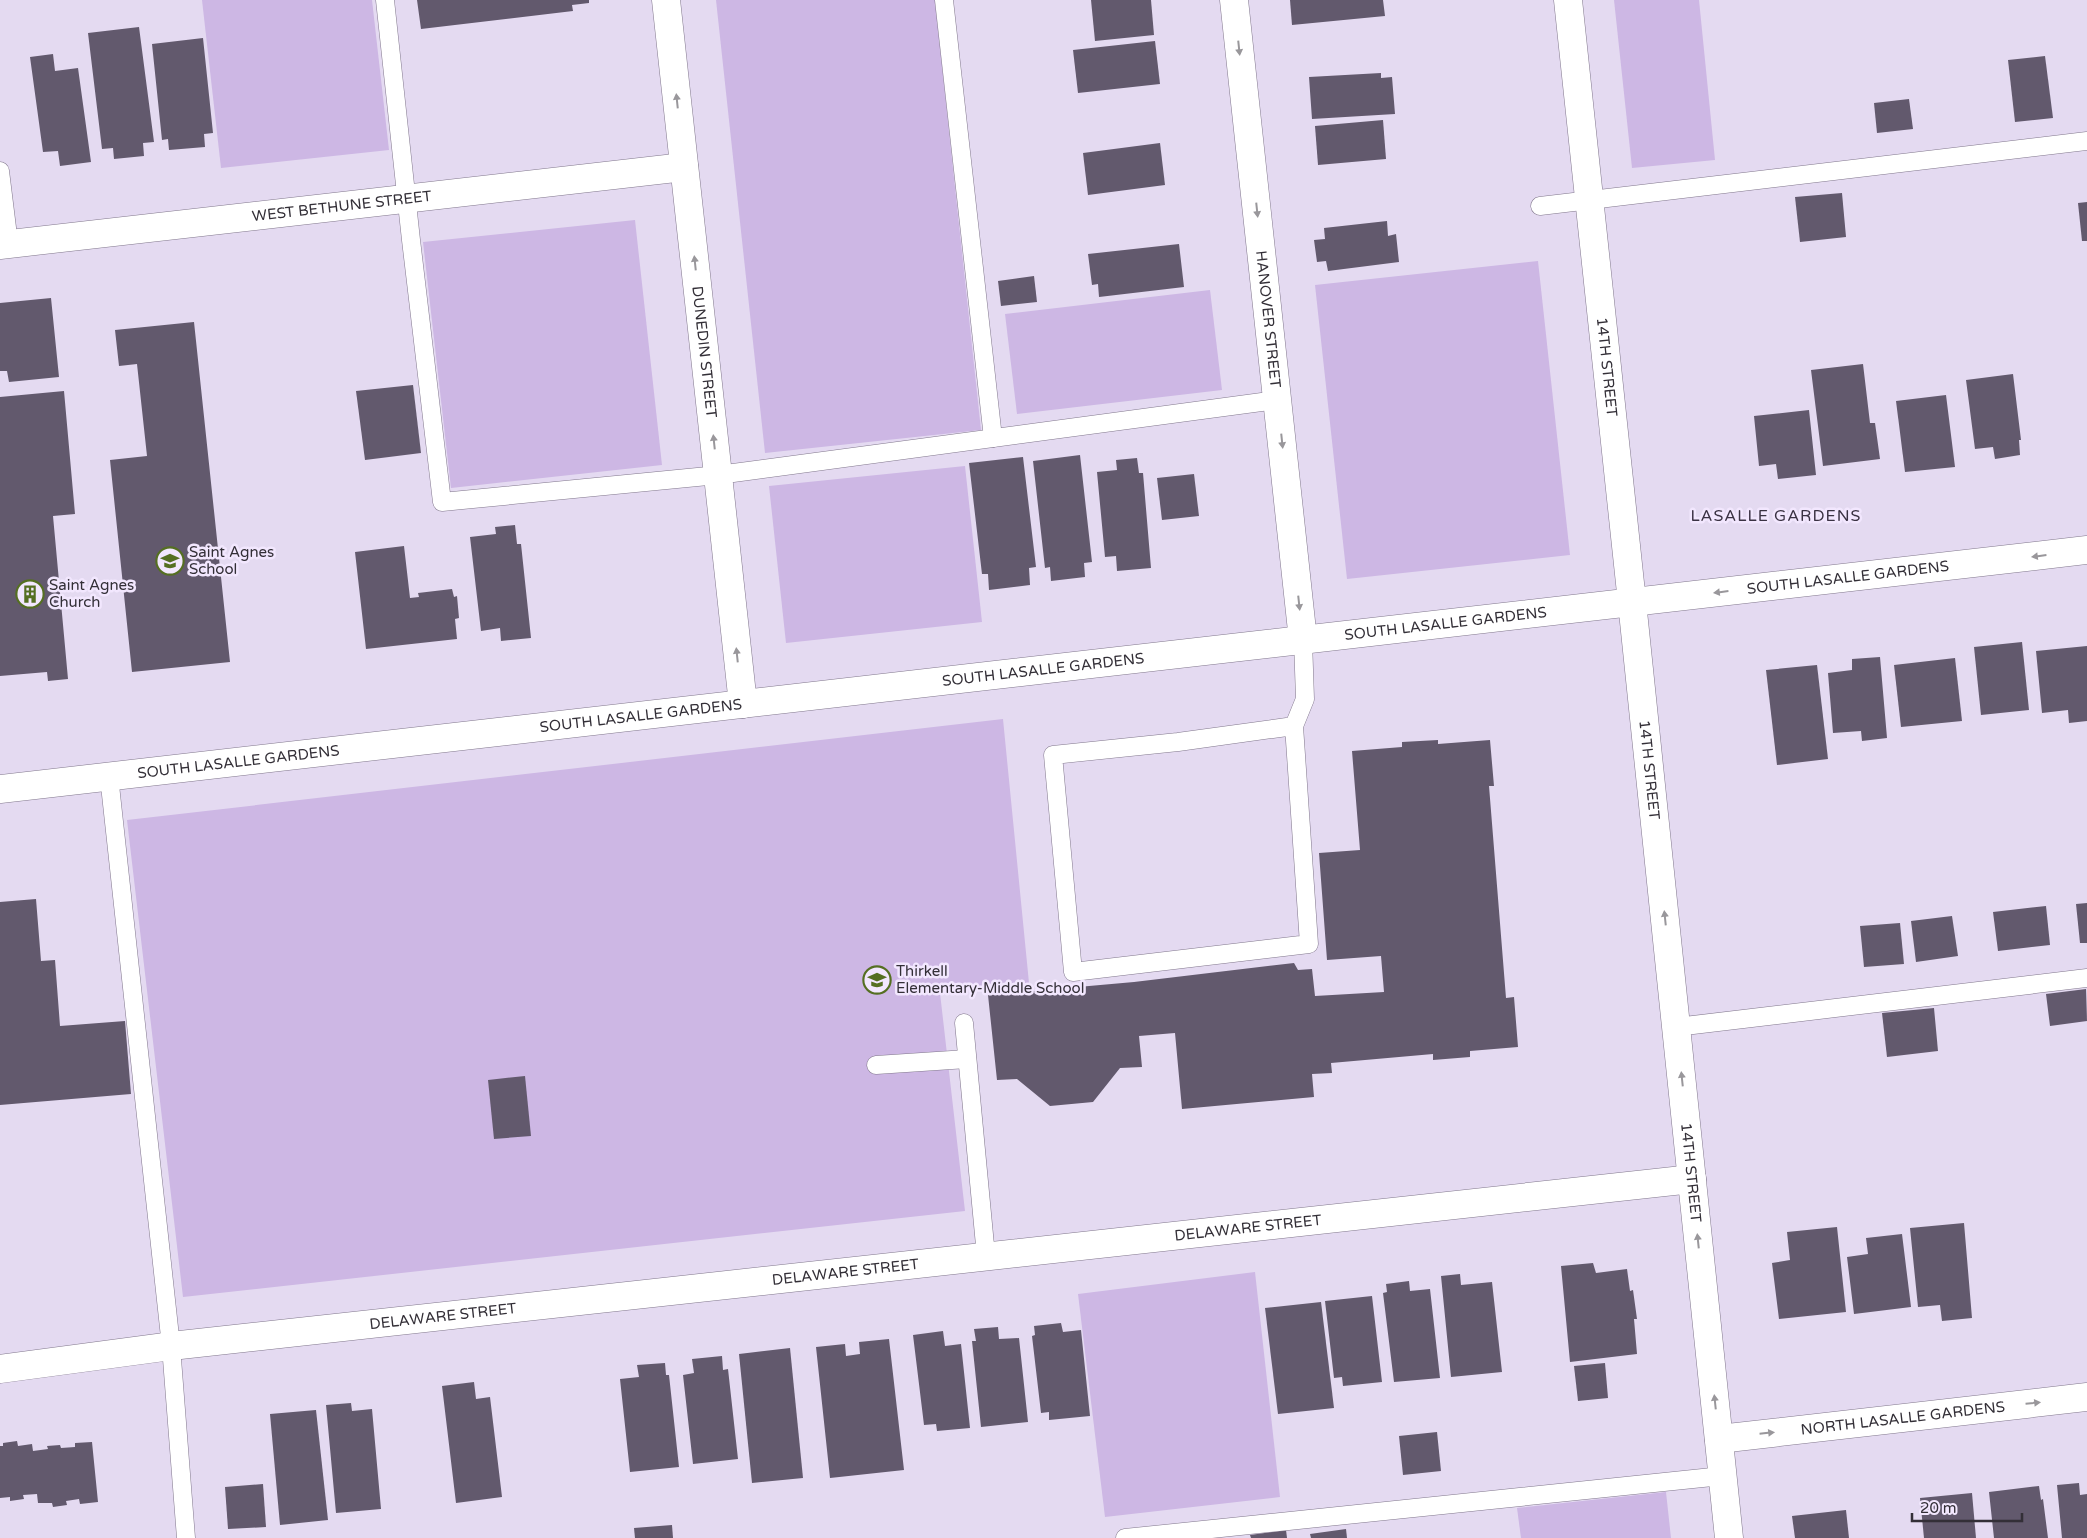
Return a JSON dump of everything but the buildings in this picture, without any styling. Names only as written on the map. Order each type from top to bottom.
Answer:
[{"type":"street","name":"DUNEDIN STREET","points":[[666,0],[743,704]]},
{"type":"street","name":"HANOVER STREET","points":[[1234,0],[1303,640]]},
{"type":"street","name":"14TH STREET","points":[[1568,0],[1729,1538]]},
{"type":"street","name":"WEST BETHUNE STREET","points":[[4,245],[684,167]]},
{"type":"street","name":"SOUTH LASALLE GARDENS","points":[[0,788],[2087,550]]},
{"type":"street","name":"DELAWARE STREET","points":[[0,1369],[171,1346],[1692,1179]]},
{"type":"street","name":"NORTH LASALLE GARDENS","points":[[1719,1439],[2087,1397]]},
{"type":"lane","points":[[385,0],[406,199],[442,502],[718,475],[1277,400]]},
{"type":"lane","points":[[944,0],[993,438]]},
{"type":"lane","points":[[1540,206],[2087,141]]},
{"type":"lane","points":[[0,171],[4,245]]},
{"type":"lane","points":[[1294,726],[1178,742],[1053,755],[1073,972],[1309,944],[1294,726],[1304,699],[1303,640]]},
{"type":"lane","points":[[109,776],[171,1346],[186,1538]]},
{"type":"lane","points":[[1676,1026],[2087,978]]},
{"type":"lane","points":[[964,1023],[986,1256]]},
{"type":"lane","points":[[876,1065],[967,1059]]},
{"type":"lane","points":[[1125,1538],[1722,1476]]},
{"type":"shaded area","points":[[202,0],[372,0],[389,150],[221,168]]},
{"type":"shaded area","points":[[716,0],[935,0],[981,430],[765,453]]},
{"type":"shaded area","points":[[1614,0],[1699,0],[1715,160],[1632,168]]},
{"type":"shaded area","points":[[635,220],[662,465],[451,488],[423,242]]},
{"type":"shaded area","points":[[1538,261],[1570,555],[1347,579],[1315,285]]},
{"type":"shaded area","points":[[1210,290],[1222,390],[1017,414],[1005,314]]},
{"type":"shaded area","points":[[965,466],[982,622],[786,643],[769,486]]},
{"type":"shaded area","points":[[1003,719],[1029,983],[940,993],[965,1211],[183,1297],[127,820]]},
{"type":"shaded area","points":[[1255,1272],[1280,1497],[1105,1517],[1078,1294]]},
{"type":"shaded area","points":[[1666,1492],[1671,1538],[1521,1538],[1517,1508]]},
{"type":"place","name":"Saint Agnes School","points":[[170,561]]},
{"type":"place","name":"Saint Agnes Church","points":[[30,594]]},
{"type":"place","name":"Thirkell Elementary-Middle School","points":[[877,980]]},
{"type":"district","name":"LASALLE GARDENS","points":[[1776,515]]}]
